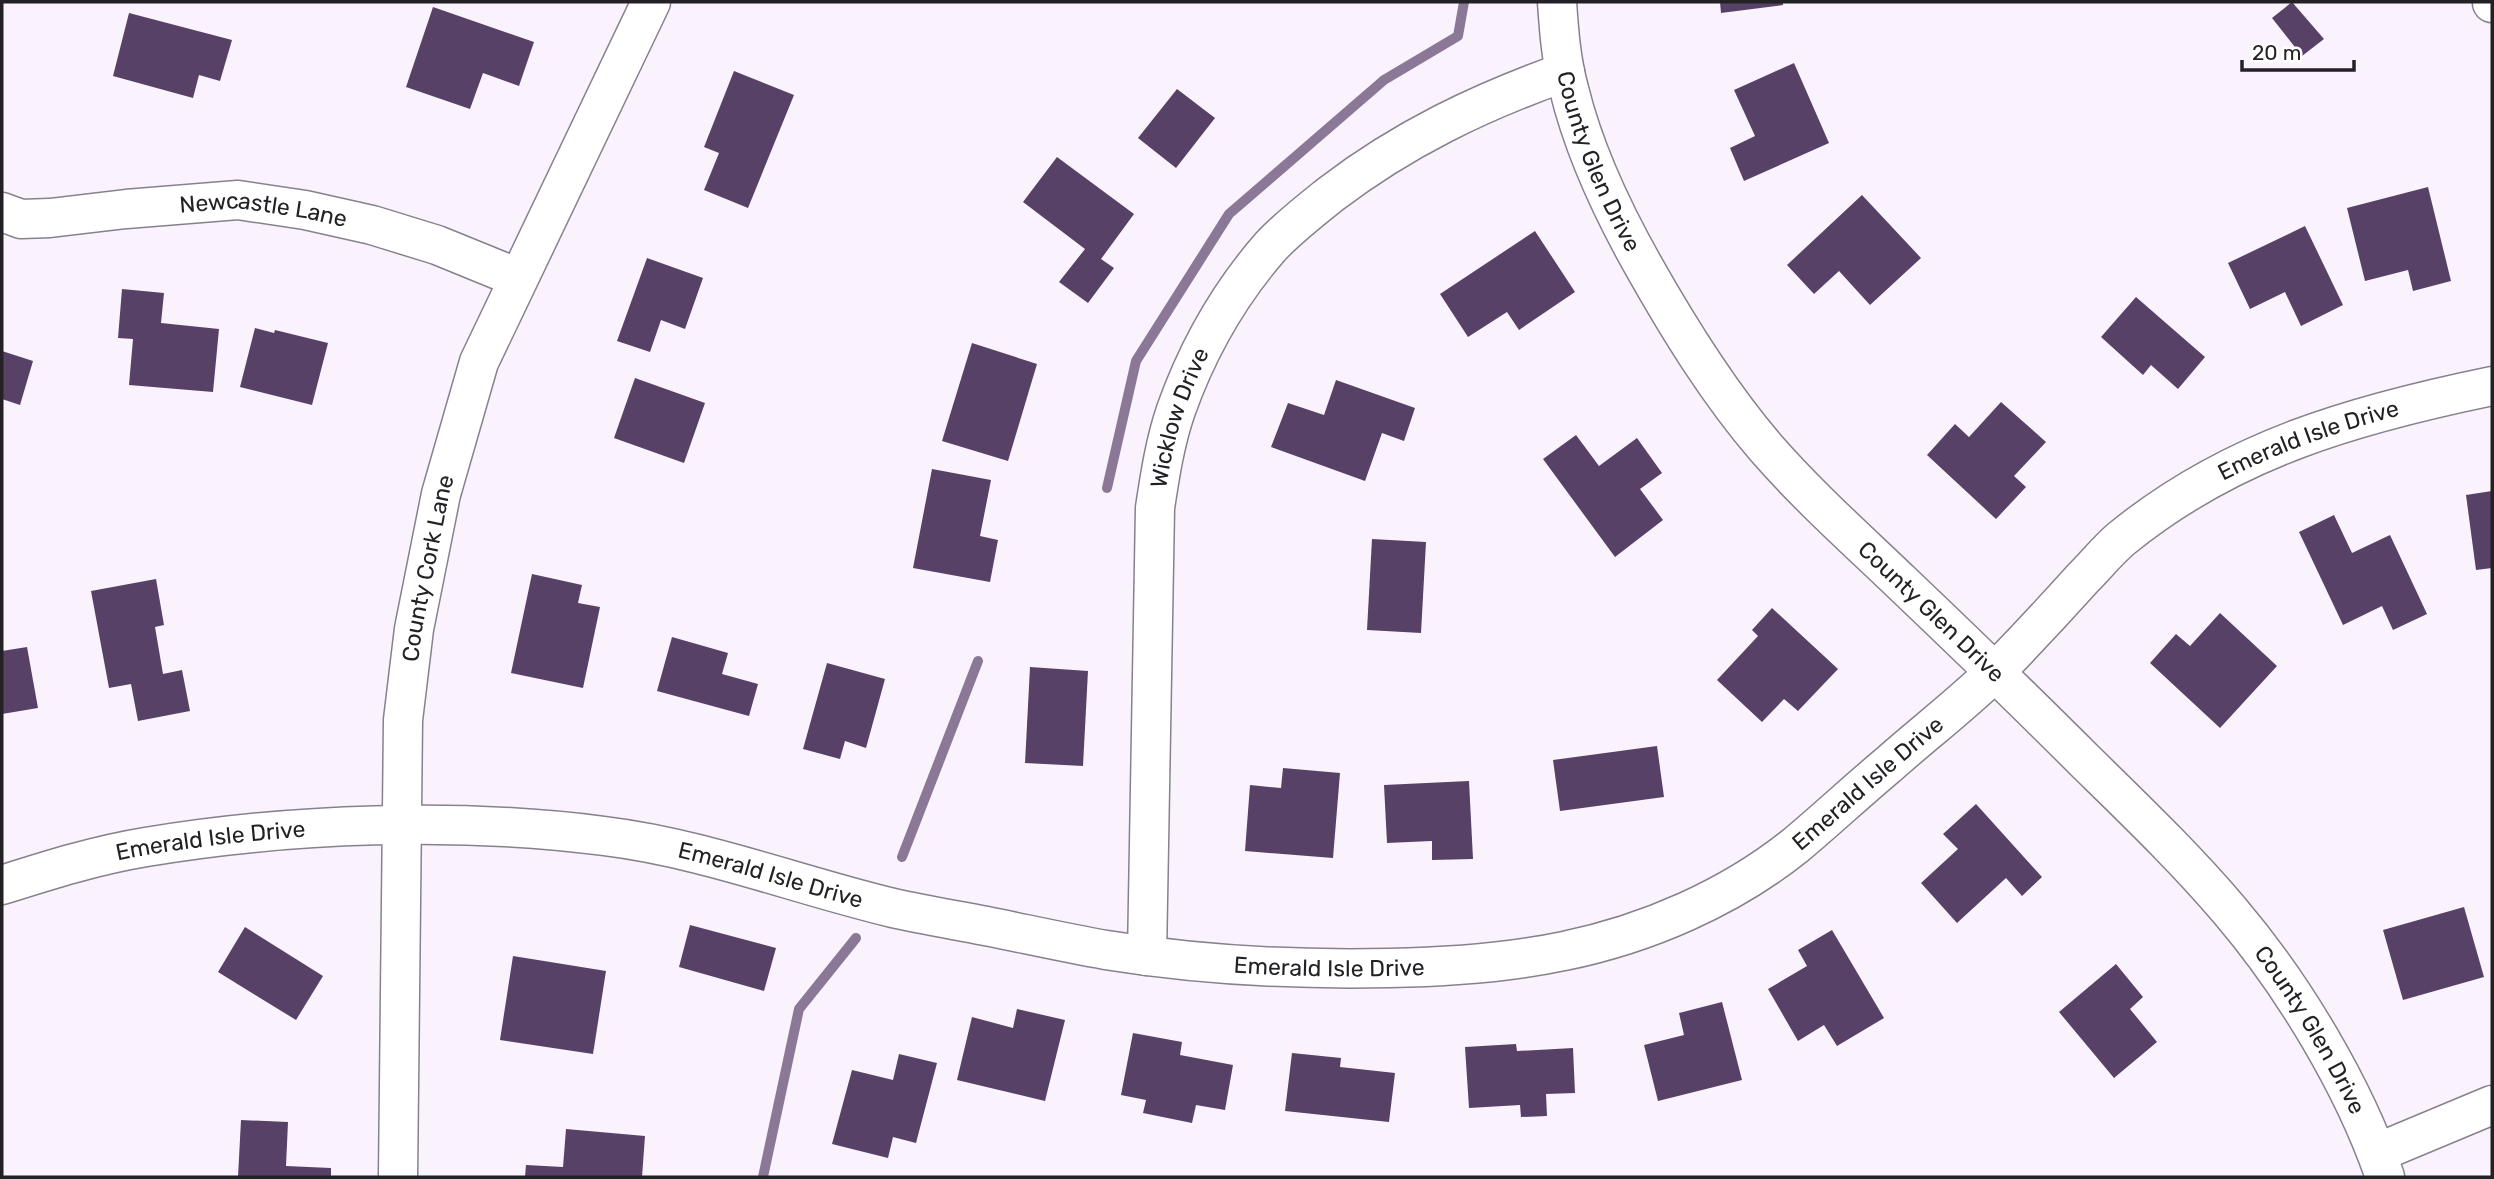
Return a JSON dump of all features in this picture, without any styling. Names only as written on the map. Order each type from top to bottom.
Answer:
[{"type":"street","name":"County Cork Lane","points":[[398,1177],[403,720],[414,629],[441,494],[479,362],[651,2]]},
{"type":"street","name":"County Glen Drive","points":[[1557,2],[1560,42],[1569,92],[1599,178],[1632,245],[1674,320],[1721,390],[1766,448],[1816,501],[1995,672],[2144,820],[2238,920],[2268,959],[2317,1034],[2359,1113],[2381,1165]]},
{"type":"street","name":"Wicklow Drive","points":[[1147,956],[1154,606],[1152,557],[1155,508],[1162,460],[1175,412],[1193,368],[1215,324],[1242,283],[1272,245],[1315,207],[1361,172],[1459,114],[1511,91],[1565,72]]},
{"type":"street","name":"Newcastle Lane","points":[[2,212],[21,219],[50,218],[237,200],[305,210],[372,225],[437,245],[519,278]]},
{"type":"street","name":"Emerald Isle Drive","points":[[2,885],[64,865],[142,847],[262,832],[401,825],[523,828],[610,836],[697,854],[893,908],[1103,950],[1147,956],[1327,969],[1417,967],[1509,960],[1611,940],[1704,902],[1750,877],[1792,848],[1995,672],[2117,543],[2165,507],[2216,475],[2270,448],[2327,426],[2421,400],[2492,386]]},
{"type":"street","points":[[2381,1165],[2492,1105]]},
{"type":"building","points":[[1720,2],[1783,2],[1783,5],[1721,13]]},
{"type":"building","points":[[2292,2],[2324,39],[2302,56],[2272,18]]},
{"type":"building","points":[[433,7],[534,42],[519,86],[483,73],[470,109],[406,87]]},
{"type":"building","points":[[129,13],[232,40],[220,81],[199,75],[193,98],[113,76]]},
{"type":"building","points":[[1794,63],[1829,143],[1744,181],[1730,148],[1755,136],[1734,90]]},
{"type":"building","points":[[734,71],[794,95],[748,208],[704,190],[719,153],[704,147]]},
{"type":"building","points":[[1177,89],[1215,118],[1176,168],[1138,138]]},
{"type":"building","points":[[1057,157],[1134,214],[1101,259],[1114,268],[1088,303],[1059,282],[1085,249],[1023,202]]},
{"type":"building","points":[[2428,187],[2451,281],[2413,291],[2408,270],[2365,281],[2347,208]]},
{"type":"building","points":[[1862,195],[1921,258],[1870,305],[1839,271],[1814,294],[1787,265]]},
{"type":"building","points":[[2305,226],[2343,305],[2301,326],[2285,292],[2250,309],[2228,263]]},
{"type":"building","points":[[1535,231],[1575,292],[1519,330],[1507,312],[1468,337],[1440,294]]},
{"type":"building","points":[[647,258],[703,278],[685,329],[661,320],[650,352],[617,341]]},
{"type":"building","points":[[122,289],[164,293],[161,323],[219,329],[213,392],[129,385],[133,339],[118,338]]},
{"type":"building","points":[[2136,297],[2205,357],[2178,389],[2151,365],[2143,375],[2101,337]]},
{"type":"building","points":[[255,328],[328,343],[312,405],[240,387]]},
{"type":"building","points":[[972,343],[1037,364],[1008,461],[942,441]]},
{"type":"building","points":[[2,351],[33,361],[20,405],[2,399]]},
{"type":"building","points":[[635,378],[705,403],[684,463],[614,438]]},
{"type":"building","points":[[1336,380],[1415,408],[1404,441],[1382,433],[1365,481],[1271,447],[1288,403],[1324,415]]},
{"type":"building","points":[[2001,402],[2046,442],[2014,476],[2026,487],[1996,519],[1927,455],[1955,424],[1969,437]]},
{"type":"building","points":[[1576,435],[1599,466],[1637,438],[1662,473],[1640,489],[1663,520],[1615,557],[1543,459]]},
{"type":"building","points":[[932,469],[991,480],[980,536],[998,540],[990,582],[913,568]]},
{"type":"building","points":[[2492,491],[2492,568],[2476,570],[2466,495]]},
{"type":"building","points":[[2334,515],[2352,553],[2390,535],[2427,614],[2393,630],[2382,606],[2343,625],[2299,532]]},
{"type":"building","points":[[1372,539],[1426,542],[1421,633],[1367,630]]},
{"type":"building","points":[[532,574],[582,585],[578,603],[600,607],[583,688],[511,673]]},
{"type":"building","points":[[156,579],[164,625],[155,627],[163,674],[182,670],[190,711],[138,721],[131,684],[109,688],[91,591]]},
{"type":"building","points":[[1772,608],[1838,669],[1798,711],[1784,699],[1762,722],[1717,680],[1758,636],[1752,630]]},
{"type":"building","points":[[2220,613],[2277,666],[2220,728],[2150,663],[2176,634],[2190,646]]},
{"type":"building","points":[[672,637],[728,653],[722,674],[758,684],[749,716],[657,691]]},
{"type":"building","points":[[27,647],[38,708],[2,714],[2,651]]},
{"type":"building","points":[[827,663],[885,679],[866,748],[845,741],[840,759],[803,749]]},
{"type":"building","points":[[1030,667],[1088,671],[1083,766],[1025,763]]},
{"type":"building","points":[[1657,746],[1664,797],[1560,811],[1553,760]]},
{"type":"building","points":[[1283,768],[1340,773],[1333,858],[1245,851],[1250,785],[1281,788]]},
{"type":"building","points":[[1469,781],[1473,859],[1432,860],[1432,841],[1387,843],[1384,785]]},
{"type":"building","points":[[1976,804],[2042,877],[2022,896],[2006,878],[1957,923],[1921,883],[1958,849],[1943,834]]},
{"type":"building","points":[[2464,907],[2484,977],[2403,1000],[2383,930]]},
{"type":"building","points":[[690,925],[776,948],[764,991],[679,967]]},
{"type":"building","points":[[245,927],[323,976],[296,1020],[218,972]]},
{"type":"building","points":[[1832,930],[1884,1018],[1837,1046],[1824,1025],[1798,1041],[1768,989],[1807,966],[1798,950]]},
{"type":"building","points":[[513,956],[606,971],[593,1054],[500,1040]]},
{"type":"building","points":[[2116,964],[2143,997],[2130,1009],[2157,1042],[2114,1078],[2059,1012]]},
{"type":"building","points":[[1722,1002],[1742,1080],[1658,1101],[1644,1045],[1684,1035],[1679,1013]]},
{"type":"building","points":[[1017,1009],[1065,1020],[1045,1101],[957,1080],[972,1017],[1013,1028]]},
{"type":"building","points":[[1133,1033],[1182,1042],[1180,1055],[1233,1065],[1225,1110],[1196,1105],[1192,1123],[1143,1113],[1146,1100],[1121,1095]]},
{"type":"building","points":[[1516,1044],[1517,1051],[1573,1048],[1575,1093],[1546,1094],[1547,1116],[1521,1117],[1520,1105],[1469,1108],[1465,1047]]},
{"type":"building","points":[[1292,1053],[1341,1058],[1340,1067],[1395,1073],[1389,1122],[1285,1111]]},
{"type":"building","points":[[899,1054],[937,1063],[916,1143],[893,1137],[888,1158],[832,1144],[852,1070],[893,1080]]},
{"type":"building","points":[[241,1120],[288,1122],[286,1166],[331,1168],[331,1177],[238,1177]]},
{"type":"building","points":[[566,1129],[645,1136],[642,1177],[525,1177],[526,1165],[563,1167]]},
{"type":"waterway","points":[[1107,488],[1136,361],[1229,214],[1384,80],[1458,36],[1464,2]]},
{"type":"waterway","points":[[902,857],[978,661]]},
{"type":"waterway","points":[[763,1177],[799,1009],[856,938]]}]
